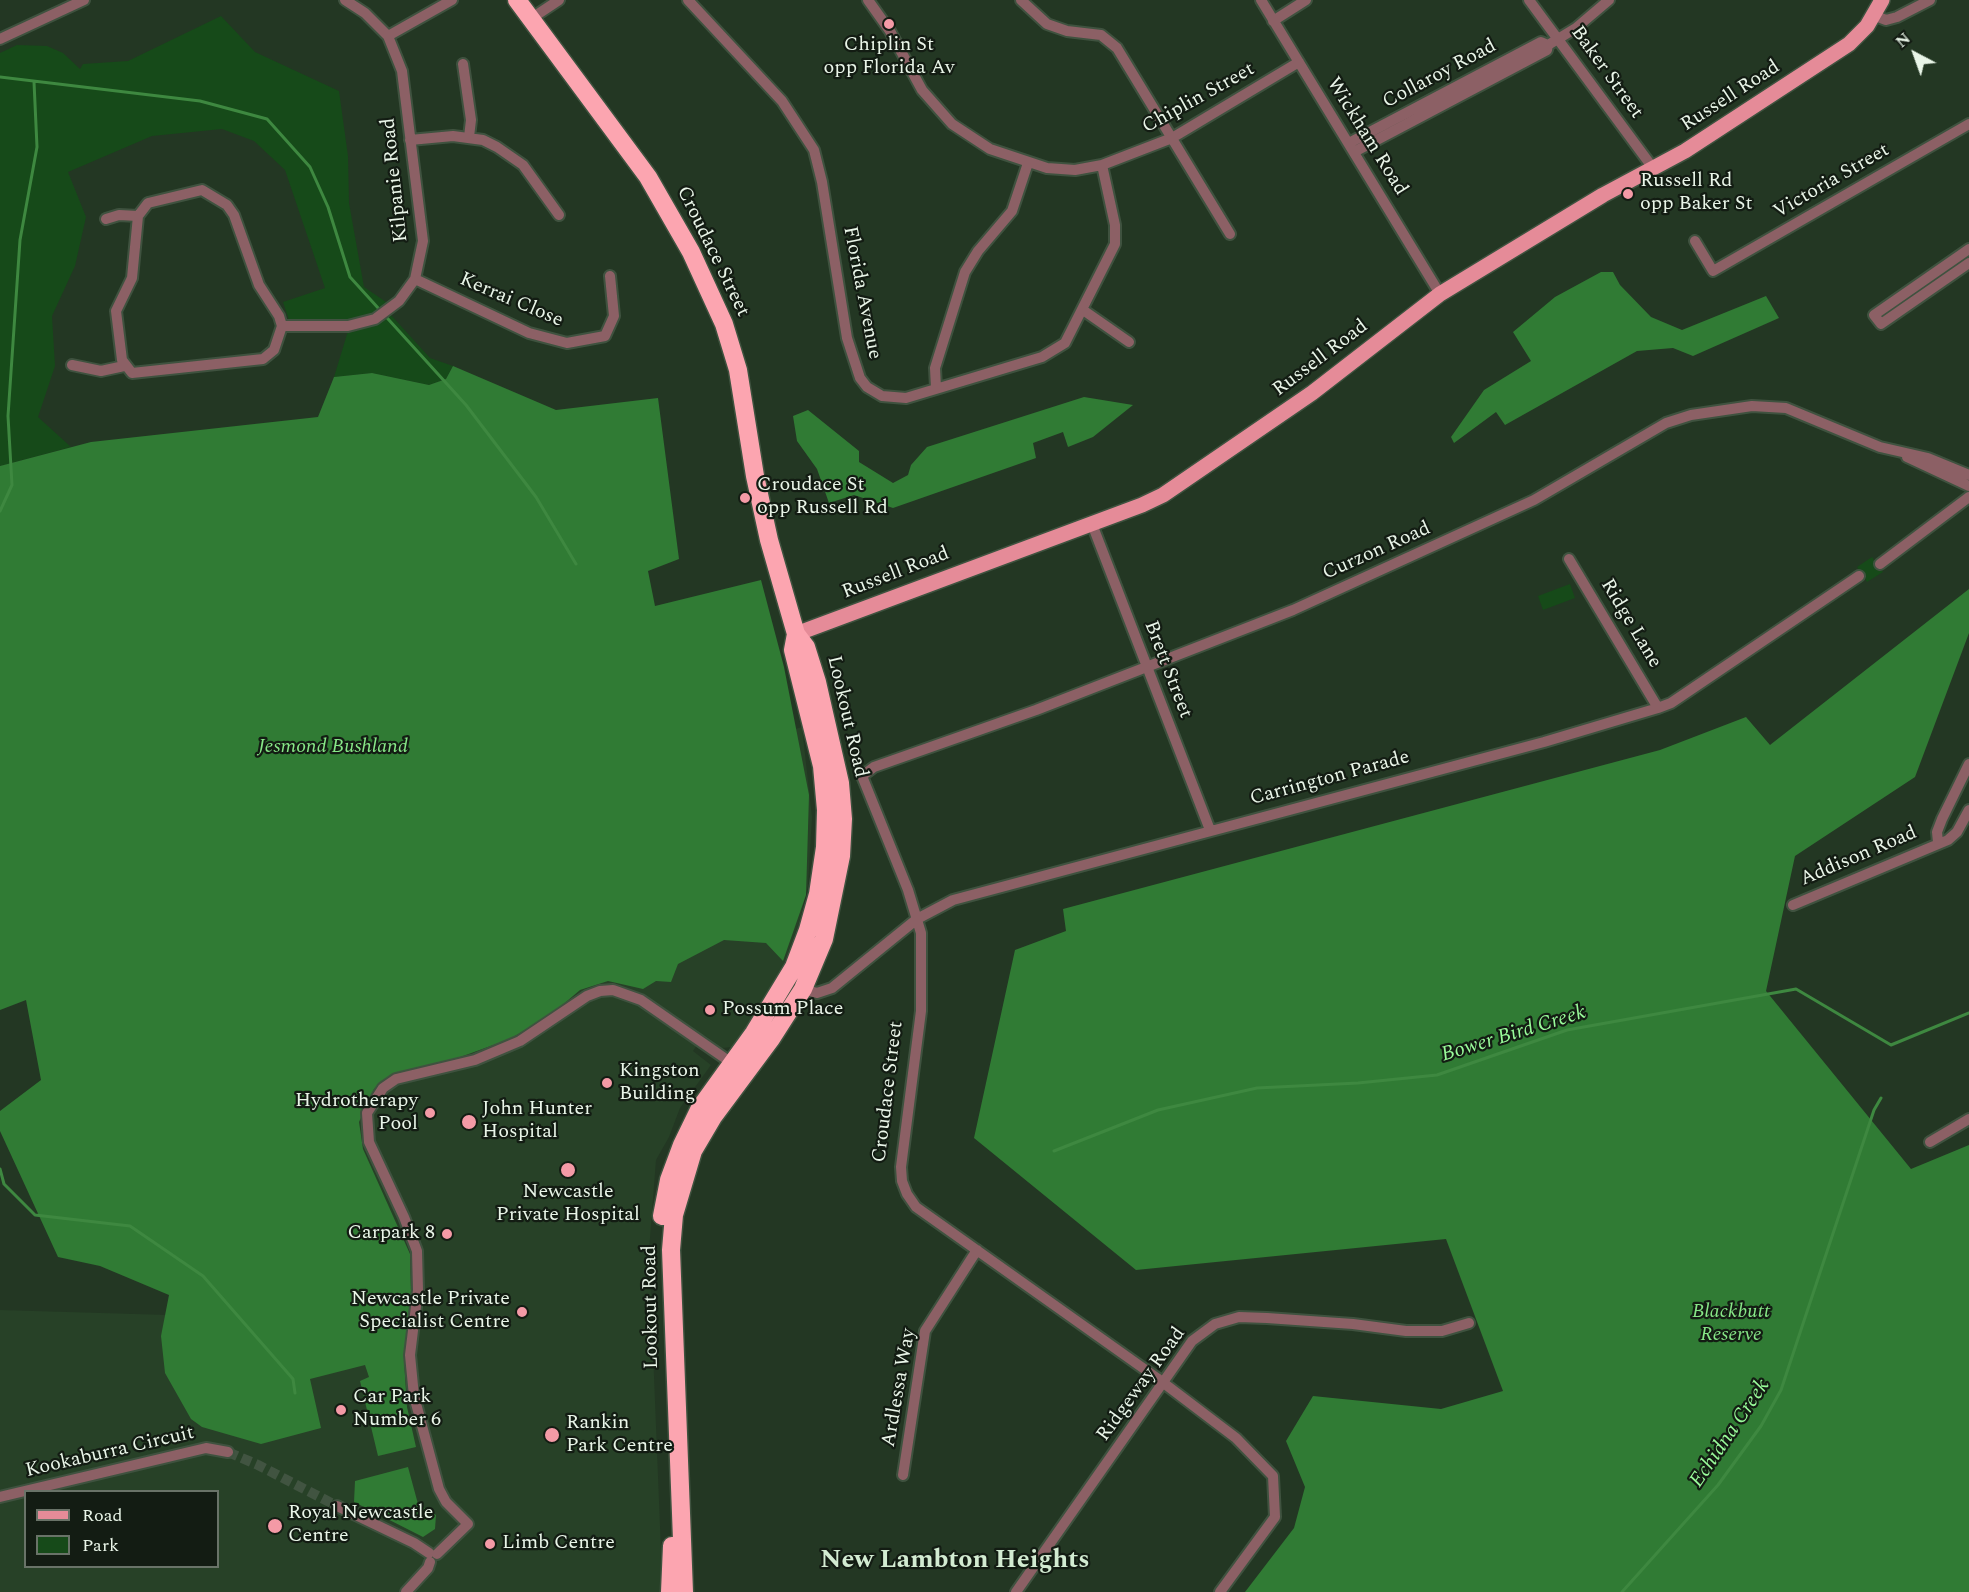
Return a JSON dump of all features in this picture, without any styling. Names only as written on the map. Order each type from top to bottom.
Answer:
[{"type":"highway","name":"Croudace Street","points":[[516,1],[648,177],[667,207],[709,288],[725,326],[738,370],[755,476],[769,540],[796,634]]},
{"type":"highway","name":"Lookout Road","points":[[670,1592],[672,1529],[659,1251],[662,1216],[669,1180],[682,1145],[700,1108],[739,1068],[803,989],[826,929],[842,856],[843,819],[836,759],[810,659],[806,647],[796,634]]},
{"type":"highway","name":"Lookout Road","points":[[684,1592],[671,1250],[674,1215],[693,1151],[794,967],[811,921],[825,847],[822,766],[793,650],[796,634]]},
{"type":"main road","name":"Russell Road","points":[[796,634],[1142,505],[1173,489],[1312,393],[1440,294],[1603,195],[1723,128],[1838,51],[1859,36],[1882,0]]},
{"type":"main road","points":[[810,659],[817,638],[831,622]]},
{"type":"street","points":[[0,39],[84,0]]},
{"type":"street","points":[[345,0],[365,13],[388,36],[452,0]]},
{"type":"street","points":[[530,20],[559,0]]},
{"type":"street","name":"Florida Avenue","points":[[688,0],[782,101],[814,150],[822,182],[844,324],[860,378],[874,393],[891,399],[906,398],[1050,354],[1065,343],[1112,253],[1116,236],[1102,165]]},
{"type":"street","name":"Chiplin Street","points":[[868,0],[890,31],[922,90],[940,112],[975,141],[1028,163],[1075,170],[1102,165],[1172,138],[1299,62]]},
{"type":"street","points":[[1021,0],[1037,16],[1058,29],[1096,34],[1110,41],[1230,234]]},
{"type":"street","name":"Wickham Road","points":[[1261,0],[1440,294]]},
{"type":"street","points":[[1273,21],[1306,0]]},
{"type":"street","name":"Baker Street","points":[[1529,0],[1653,168]]},
{"type":"street","name":"Collaroy Road","points":[[1352,148],[1541,42],[1548,45],[1609,0]]},
{"type":"street","points":[[1873,15],[1886,20],[1930,0]]},
{"type":"street","name":"Kilpanie Road","points":[[282,326],[348,326],[375,319],[399,301],[415,279],[423,241],[402,71],[388,36]]},
{"type":"street","points":[[463,64],[471,120],[469,137]]},
{"type":"street","name":"Victoria Street","points":[[1695,241],[1713,271],[1969,124]]},
{"type":"street","points":[[410,140],[453,136],[469,137],[497,147],[523,165],[559,215]]},
{"type":"street","points":[[936,388],[935,369],[965,272],[978,251],[1012,211],[1028,163]]},
{"type":"street","points":[[72,366],[108,371],[124,366],[137,374],[263,359],[274,350],[282,326],[276,309],[259,285],[234,215],[227,205],[202,190],[148,203],[138,216],[132,278],[116,311],[124,366]]},
{"type":"street","points":[[106,219],[119,214],[138,216]]},
{"type":"street","points":[[1969,249],[1874,315],[1881,324],[1969,263]]},
{"type":"street","name":"Kerrai Close","points":[[415,279],[529,333],[567,343],[605,336],[614,316],[610,276]]},
{"type":"street","points":[[1083,310],[1129,342]]},
{"type":"street","name":"Curzon Road","points":[[862,776],[874,767],[1036,710],[1293,610],[1534,500],[1666,423],[1691,415],[1716,409],[1769,405],[1786,408],[1901,454],[1922,466],[1969,486]]},
{"type":"street","name":"Curzon Road","points":[[1901,454],[1928,458],[1969,475]]},
{"type":"street","points":[[1880,564],[1969,497]]},
{"type":"street","name":"Brett Street","points":[[1092,524],[1210,830]]},
{"type":"street","name":"Ridge Lane","points":[[1569,559],[1658,708]]},
{"type":"street","name":"Carrington Parade","points":[[803,989],[818,993],[832,988],[917,919],[952,900],[1544,742],[1671,703],[1859,576]]},
{"type":"street","name":"Addison Road","points":[[1938,842],[1937,832],[1941,819],[1969,764]]},
{"type":"street","name":"Croudace Street","points":[[862,776],[921,933],[923,981],[901,1167],[902,1181],[916,1207],[1163,1383],[1236,1438],[1273,1476],[1275,1517],[1220,1592]]},
{"type":"street","name":"Addison Road","points":[[1793,904],[1904,860],[1938,842],[1947,840],[1957,832],[1969,810]]},
{"type":"street","points":[[406,1592],[428,1568],[432,1556],[468,1524],[446,1502],[439,1489],[414,1396],[410,1355],[418,1290],[417,1251],[405,1217],[369,1142],[367,1113],[383,1088],[396,1079],[475,1060],[544,1027],[587,996],[600,991],[613,990],[641,1000],[739,1068]]},
{"type":"street","points":[[1930,1142],[1969,1119]]},
{"type":"street","name":"Ardlessa Way","points":[[903,1475],[925,1331],[977,1250]]},
{"type":"street","name":"Ridgeway Road","points":[[1016,1592],[1192,1341],[1215,1324],[1239,1317],[1353,1324],[1406,1331],[1442,1331],[1469,1323]]},
{"type":"street","name":"Kookaburra Circuit","points":[[29,1490],[206,1448],[228,1452]]},
{"type":"street","name":"Kookaburra Circuit","points":[[0,1497],[24,1491]]},
{"type":"street","points":[[337,1506],[414,1542],[432,1556]]},
{"type":"shaded area","name":"John Hunter Hospital","points":[[802,727],[812,817],[808,886],[799,923],[785,961],[761,1006],[733,1047],[722,1048],[704,1035],[693,1051],[711,1065],[680,1108],[669,1137],[656,1160],[649,1251],[661,1551],[660,1592],[0,1592],[0,1310],[269,1318],[253,770],[661,768]]},
{"type":"green space","points":[[221,16],[255,52],[339,91],[348,156],[349,203],[364,287],[389,304],[365,318],[347,322],[290,323],[283,302],[325,288],[285,170],[254,141],[222,129],[152,136],[68,172],[86,217],[75,266],[52,316],[55,366],[38,417],[71,447],[0,466],[0,53],[17,45],[47,46],[63,53],[80,69],[83,64],[128,61]]},
{"type":"green space","points":[[1601,272],[1613,272],[1620,285],[1651,317],[1682,330],[1766,296],[1779,318],[1693,356],[1673,348],[1637,351],[1505,425],[1496,412],[1454,443],[1451,437],[1484,390],[1531,361],[1513,332],[1555,297]]},
{"type":"green space","points":[[390,314],[430,358],[453,366],[446,379],[429,385],[372,373],[334,377],[348,331]]},
{"type":"green space","name":"Jesmond Bushland","points":[[453,366],[556,410],[658,398],[679,559],[648,571],[655,606],[761,580],[784,667],[809,795],[806,895],[783,961],[766,943],[724,940],[678,964],[671,982],[656,981],[643,989],[608,981],[580,990],[553,1013],[510,1039],[452,1060],[394,1075],[374,1089],[359,1122],[363,1149],[410,1254],[411,1291],[404,1359],[407,1407],[416,1447],[378,1456],[360,1381],[369,1377],[365,1365],[310,1379],[321,1428],[261,1444],[202,1427],[191,1419],[165,1373],[161,1336],[169,1295],[100,1266],[58,1257],[0,1131],[0,1111],[41,1080],[26,1000],[0,1010],[0,466],[91,442],[318,417],[334,377],[372,373],[429,385],[446,379]]},
{"type":"green space","points":[[1084,397],[1133,405],[1093,437],[1068,447],[1063,432],[1033,443],[1036,458],[893,508],[854,495],[829,503],[817,469],[797,441],[793,416],[808,410],[859,451],[859,462],[893,483],[908,475],[911,465],[927,447]]},
{"type":"green space","points":[[1872,557],[1883,572],[1867,582],[1857,567]]},
{"type":"green space","points":[[1570,584],[1575,598],[1543,610],[1538,596]]},
{"type":"green space","name":"Blackbutt Reserve","points":[[1969,589],[1969,633],[1915,777],[1795,856],[1766,991],[1911,1169],[1969,1145],[1969,1592],[1245,1592],[1294,1528],[1305,1487],[1286,1441],[1313,1396],[1441,1409],[1503,1391],[1446,1239],[1136,1270],[974,1138],[1015,950],[1066,931],[1063,909],[1660,750],[1746,717],[1770,745]]},
{"type":"green space","points":[[408,1467],[418,1504],[436,1515],[435,1529],[423,1537],[354,1502],[355,1481]]},
{"type":"waterway","points":[[0,77],[200,101],[267,119],[310,167],[328,207],[350,277],[466,405],[536,497],[576,564]]},
{"type":"waterway","points":[[0,511],[12,485],[8,416],[20,240],[37,147],[34,82]]},
{"type":"waterway","name":"Bower Bird Creek","points":[[1054,1151],[1158,1110],[1257,1088],[1358,1083],[1437,1075],[1567,1030],[1796,989],[1891,1045],[1969,1013]]},
{"type":"waterway","name":"Echidna Creek","points":[[1622,1592],[1718,1485],[1761,1426],[1781,1390],[1874,1110],[1881,1098]]},
{"type":"waterway","points":[[0,1169],[4,1184],[35,1215],[130,1226],[203,1276],[293,1379],[295,1393]]},
{"type":"tunnel","points":[[228,1452],[337,1506]]},
{"type":"place","name":"Chiplin St opp Florida Av","points":[[889,24]]},
{"type":"place","name":"Russell Rd opp Baker St","points":[[1628,194]]},
{"type":"place","name":"Croudace St opp Russell Rd","points":[[745,498]]},
{"type":"place","name":"Possum Place","points":[[710,1010]]},
{"type":"place","name":"Kingston Building","points":[[607,1083]]},
{"type":"place","name":"Hydrotherapy Pool","points":[[430,1113]]},
{"type":"place","name":"John Hunter Hospital","points":[[469,1122]]},
{"type":"place","name":"Newcastle Private Hospital","points":[[568,1170]]},
{"type":"place","name":"Carpark 8","points":[[447,1234]]},
{"type":"place","name":"Newcastle Private Specialist Centre","points":[[522,1312]]},
{"type":"place","name":"Car Park Number 6","points":[[341,1410]]},
{"type":"place","name":"Rankin Park Centre","points":[[552,1435]]},
{"type":"place","name":"Royal Newcastle Centre","points":[[275,1526]]},
{"type":"place","name":"Limb Centre","points":[[490,1544]]},
{"type":"district","name":"New Lambton Heights","points":[[955,1562]]}]
